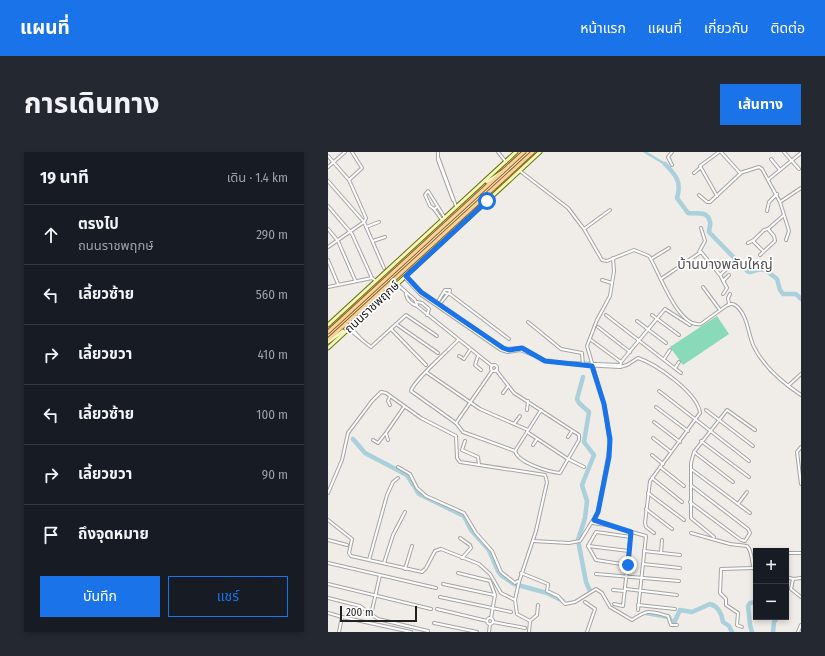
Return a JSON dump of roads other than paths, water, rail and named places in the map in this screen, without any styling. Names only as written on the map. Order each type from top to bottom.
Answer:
[{"type":"main road","name":"ถนนราชพฤกษ์","points":[[328,325],[516,152]]},
{"type":"main road","name":"ถนนราชพฤกษ์","points":[[328,332],[524,152]]},
{"type":"main road","name":"ถนนราชพฤกษ์","points":[[328,341],[533,152]]},
{"type":"main road","name":"ถนนราชพฤกษ์","points":[[328,348],[540,152]]},
{"type":"main road","points":[[474,192],[502,172]]},
{"type":"main road","points":[[328,341],[350,327]]},
{"type":"street","points":[[328,167],[345,152]]},
{"type":"street","points":[[349,180],[362,168],[352,152]]},
{"type":"street","points":[[438,152],[438,157],[456,207]]},
{"type":"street","points":[[498,152],[506,162]]},
{"type":"street","points":[[672,152],[668,157],[672,165]]},
{"type":"street","points":[[694,174],[702,164],[720,152],[741,173]]},
{"type":"street","points":[[784,152],[799,169]]},
{"type":"street","points":[[771,177],[801,153]]},
{"type":"street","points":[[328,156],[349,180],[366,218],[364,222],[328,247]]},
{"type":"street","points":[[771,159],[780,170]]},
{"type":"street","points":[[700,168],[717,196]]},
{"type":"street","points":[[699,195],[708,202],[717,196],[741,173],[761,168],[771,177],[780,202],[789,231],[786,240]]},
{"type":"street","points":[[520,171],[557,198],[571,212],[584,229],[600,258],[605,261],[634,250],[645,253],[651,259],[677,308],[693,323],[701,324],[729,304],[735,305],[740,311],[750,331],[755,348],[773,372],[788,386],[801,395]]},
{"type":"street","points":[[328,181],[364,222],[384,268]]},
{"type":"street","points":[[780,202],[801,188]]},
{"type":"street","points":[[426,192],[429,192],[443,219],[429,204],[425,196],[426,192]]},
{"type":"street","points":[[767,211],[769,202],[777,194]]},
{"type":"street","points":[[328,206],[350,231],[372,278],[376,281]]},
{"type":"street","points":[[584,229],[610,210]]},
{"type":"street","points":[[748,243],[753,241],[764,230],[768,229],[784,215]]},
{"type":"street","points":[[366,227],[379,222]]},
{"type":"street","points":[[661,279],[699,252],[705,241],[701,228]]},
{"type":"street","points":[[328,229],[338,241],[355,280]]},
{"type":"street","points":[[760,255],[775,241],[774,236],[768,229]]},
{"type":"street","points":[[373,241],[385,237]]},
{"type":"street","points":[[753,241],[763,251]]},
{"type":"street","points":[[651,259],[669,248]]},
{"type":"street","points":[[699,252],[723,280],[727,289],[723,294]]},
{"type":"street","points":[[533,541],[580,541],[598,512],[610,445],[606,411],[587,350],[587,343],[597,320],[609,299],[612,283],[613,258]]},
{"type":"street","points":[[328,260],[338,284]]},
{"type":"street","points":[[720,275],[730,266]]},
{"type":"street","points":[[723,280],[729,275]]},
{"type":"street","points":[[405,277],[421,293],[503,348],[512,350],[522,348],[545,361],[592,366],[621,366],[640,358],[684,387],[700,411],[696,420],[652,478],[648,494],[645,525],[654,533]]},
{"type":"street","points":[[328,287],[355,280],[372,278]]},
{"type":"street","points":[[602,280],[612,283]]},
{"type":"street","points":[[397,284],[417,302],[422,303],[429,309],[427,315]]},
{"type":"street","points":[[703,287],[720,310]]},
{"type":"street","points":[[438,305],[446,294],[447,288],[450,290],[450,294],[509,339]]},
{"type":"street","points":[[406,293],[406,298],[412,304],[417,306],[443,326],[478,356],[492,366],[496,366],[496,370],[514,393],[579,435],[579,439],[561,472],[557,473],[523,461],[517,456],[515,451],[463,432],[456,423],[410,391],[426,372],[458,340]]},
{"type":"street","points":[[729,304],[728,298],[730,294]]},
{"type":"street","points":[[621,366],[621,362],[664,309],[667,309],[690,325]]},
{"type":"street","points":[[350,327],[371,347],[406,315],[437,336]]},
{"type":"street","points":[[606,315],[682,373]]},
{"type":"street","points":[[652,315],[679,335]]},
{"type":"street","points":[[637,321],[666,343]]},
{"type":"street","points":[[528,322],[561,350],[582,352],[583,364]]},
{"type":"street","points":[[396,324],[438,353]]},
{"type":"street","points":[[598,327],[630,352]]},
{"type":"street","points":[[391,329],[426,365]]},
{"type":"street","points":[[591,340],[621,362]]},
{"type":"street","points":[[459,356],[464,359],[470,350]]},
{"type":"street","points":[[664,359],[670,350]]},
{"type":"street","points":[[478,356],[474,365],[481,370]]},
{"type":"street","points":[[675,368],[679,362]]},
{"type":"street","points":[[456,423],[492,371],[492,366]]},
{"type":"street","points":[[492,371],[496,370]]},
{"type":"street","points":[[426,372],[480,409],[528,431],[537,439],[568,459],[584,467]]},
{"type":"street","points":[[788,386],[801,374]]},
{"type":"street","points":[[503,393],[508,386]]},
{"type":"street","points":[[659,391],[749,461]]},
{"type":"street","points":[[328,493],[342,460],[348,433],[378,394],[385,393],[430,424],[456,436],[457,458],[459,461],[540,473],[546,476],[547,482],[545,493],[533,541],[521,573],[515,600],[517,614],[530,621]]},
{"type":"street","points":[[390,396],[388,401],[390,405]]},
{"type":"street","points":[[527,410],[528,401]]},
{"type":"street","points":[[373,440],[378,443],[404,407]]},
{"type":"street","points":[[656,407],[688,431]]},
{"type":"street","points":[[515,451],[542,410]]},
{"type":"street","points":[[706,410],[753,446]]},
{"type":"street","points":[[714,537],[692,520],[690,502],[691,469],[694,452],[718,419],[728,410],[755,430]]},
{"type":"street","points":[[514,424],[520,416]]},
{"type":"street","points":[[654,422],[680,442]]},
{"type":"street","points":[[568,437],[572,431]]},
{"type":"street","points":[[385,434],[388,440]]},
{"type":"street","points":[[653,438],[671,453]]},
{"type":"street","points":[[533,445],[537,439]]},
{"type":"street","points":[[465,440],[462,450],[479,458],[479,464]]},
{"type":"street","points":[[701,441],[749,477]]},
{"type":"street","points":[[801,448],[797,452],[800,466],[801,484]]},
{"type":"street","points":[[694,452],[733,482]]},
{"type":"street","points":[[652,455],[663,464]]},
{"type":"street","points":[[398,467],[410,474],[417,488],[426,496],[464,513],[476,534],[492,551],[501,572],[515,582],[519,581]]},
{"type":"street","points":[[660,467],[684,486]]},
{"type":"street","points":[[691,469],[750,513]]},
{"type":"street","points":[[369,560],[387,495],[393,482],[398,478]]},
{"type":"street","points":[[652,478],[682,502]]},
{"type":"street","points":[[690,502],[742,541],[745,541],[750,533],[748,529],[691,486]]},
{"type":"street","points":[[738,504],[747,492]]},
{"type":"street","points":[[648,494],[684,520]]},
{"type":"street","points":[[646,509],[672,529]]},
{"type":"street","points":[[384,563],[393,534],[405,512]]},
{"type":"street","points":[[328,520],[352,538],[349,552],[351,556],[418,572],[424,571],[433,552],[438,549],[481,566],[492,578],[501,593],[515,600]]},
{"type":"street","points":[[593,521],[646,536],[638,610]]},
{"type":"street","points":[[588,546],[596,532],[631,537]]},
{"type":"street","points":[[614,604],[623,606],[631,532]]},
{"type":"street","points":[[691,533],[730,544],[747,546],[751,551],[753,568],[721,569],[720,593],[726,599],[726,605],[737,611],[739,614],[737,625],[742,627]]},
{"type":"street","points":[[460,538],[470,545],[471,548],[462,558]]},
{"type":"street","points":[[328,540],[347,545]]},
{"type":"street","points":[[661,553],[662,540]]},
{"type":"street","points":[[405,569],[412,546]]},
{"type":"street","points":[[588,546],[629,551]]},
{"type":"street","points":[[588,546],[596,560],[628,565]]},
{"type":"street","points":[[644,551],[680,554]]},
{"type":"street","points":[[789,553],[801,552]]},
{"type":"street","points":[[328,563],[436,588]]},
{"type":"street","points":[[642,564],[680,568]]},
{"type":"street","points":[[458,573],[489,580],[494,588],[495,595],[491,618],[493,622]]},
{"type":"street","points":[[521,573],[548,584],[547,591],[558,596],[565,604],[575,602],[596,589],[602,594],[609,607],[632,620],[639,614],[648,611],[668,616],[671,625],[677,625]]},
{"type":"street","points":[[596,574],[679,582]]},
{"type":"street","points":[[371,615],[380,575]]},
{"type":"street","points":[[789,577],[793,579],[801,578]]},
{"type":"street","points":[[793,579],[791,589],[801,597]]},
{"type":"street","points":[[328,584],[431,609]]},
{"type":"street","points":[[443,584],[495,595]]},
{"type":"street","points":[[613,590],[677,595]]},
{"type":"street","points":[[440,597],[511,612]]},
{"type":"street","points":[[328,598],[360,606],[378,619],[428,631]]},
{"type":"street","points":[[585,602],[595,610],[587,632]]},
{"type":"street","points":[[529,632],[530,621],[537,614],[538,605]]},
{"type":"street","points":[[638,605],[675,609]]},
{"type":"street","points":[[437,609],[487,621],[490,624]]},
{"type":"street","points":[[328,613],[411,632]]},
{"type":"street","points":[[339,632],[342,617]]},
{"type":"street","points":[[487,621],[491,618]]},
{"type":"street","points":[[489,632],[490,624],[493,622],[525,628]]},
{"type":"street","points":[[434,623],[476,632]]},
{"type":"street","points":[[798,632],[801,625]]},
{"type":"waterway","points":[[645,152],[665,164]]},
{"type":"waterway","points":[[665,164],[677,179],[679,187],[677,198],[688,213],[701,213],[707,216],[710,223],[709,232],[747,271],[750,272],[762,269],[767,271],[777,279],[780,290],[783,294],[796,294],[801,299]]},
{"type":"waterway","points":[[583,377],[577,399],[579,403],[589,412],[584,442],[594,455],[582,485],[587,501],[585,518],[578,540],[586,582],[590,591]]},
{"type":"waterway","points":[[353,439],[365,453],[407,475],[419,494],[464,516],[471,530],[489,550],[498,571],[502,576],[514,584],[547,593],[563,601]]},
{"type":"waterway","points":[[752,632],[748,606],[750,603],[753,602]]},
{"type":"waterway","points":[[646,613],[669,617],[673,625],[680,610],[692,612],[710,604],[717,608],[721,613],[723,622],[729,626],[732,632]]},
{"type":"waterway","points":[[773,632],[775,620]]},
{"type":"district","name":"บ้านบางพลับใหญ่","points":[[725,264]]}]
